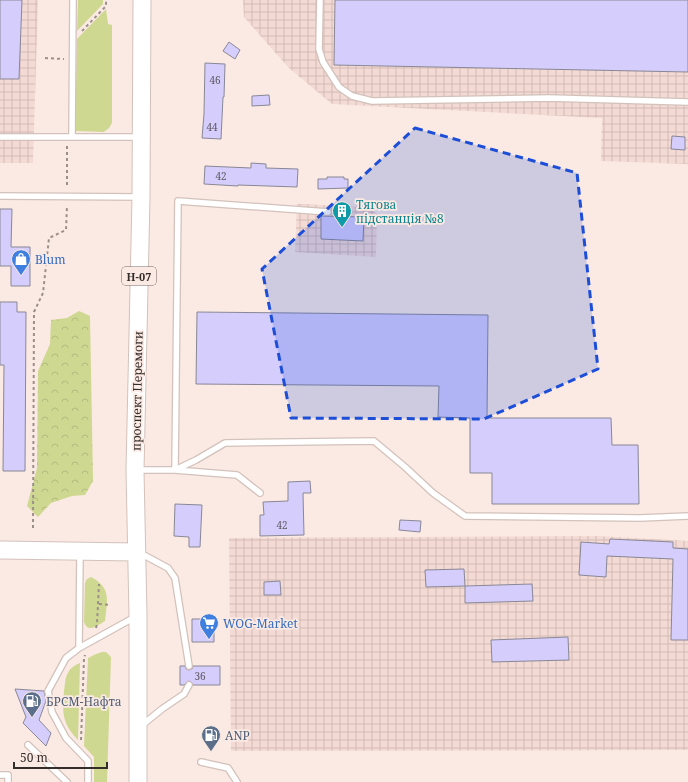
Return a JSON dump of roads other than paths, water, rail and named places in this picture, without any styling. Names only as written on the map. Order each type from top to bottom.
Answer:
[{"type":"main road","name":"проспект Перемоги","points":[[138,782],[138,616],[135,470],[141,197],[142,0]]},
{"type":"main road","points":[[0,550],[136,552]]},
{"type":"lane","points":[[72,137],[74,59],[73,0]]},
{"type":"lane","points":[[320,0],[319,49],[323,62],[339,87],[352,96],[372,101],[549,98],[688,102]]},
{"type":"lane","points":[[0,137],[141,136]]},
{"type":"lane","points":[[0,196],[141,197]]},
{"type":"lane","points":[[175,470],[178,201],[328,212]]},
{"type":"lane","points":[[175,470],[225,443],[374,441],[433,493],[465,516],[640,518],[688,516]]},
{"type":"lane","points":[[135,470],[175,470],[237,475],[260,493]]},
{"type":"lane","points":[[79,648],[80,551]]},
{"type":"lane","points":[[136,552],[168,568],[175,578],[189,666]]},
{"type":"lane","points":[[88,782],[88,761],[66,738],[52,712],[48,691],[66,658],[79,648],[138,616]]},
{"type":"lane","points":[[138,729],[162,709],[184,694],[189,685]]},
{"type":"lane","points":[[28,745],[67,782]]},
{"type":"lane","points":[[201,762],[228,768],[237,782]]},
{"type":"lane","points":[[0,775],[8,775],[8,782]]},
{"type":"place","name":"Тягова підстанція №8","points":[[342,228]]},
{"type":"place","name":"Blum","points":[[21,276]]},
{"type":"place","name":"WOG-Market","points":[[209,640]]},
{"type":"place","name":"БРСМ-Нафта","points":[[32,718]]},
{"type":"place","name":"ANP","points":[[211,752]]}]
